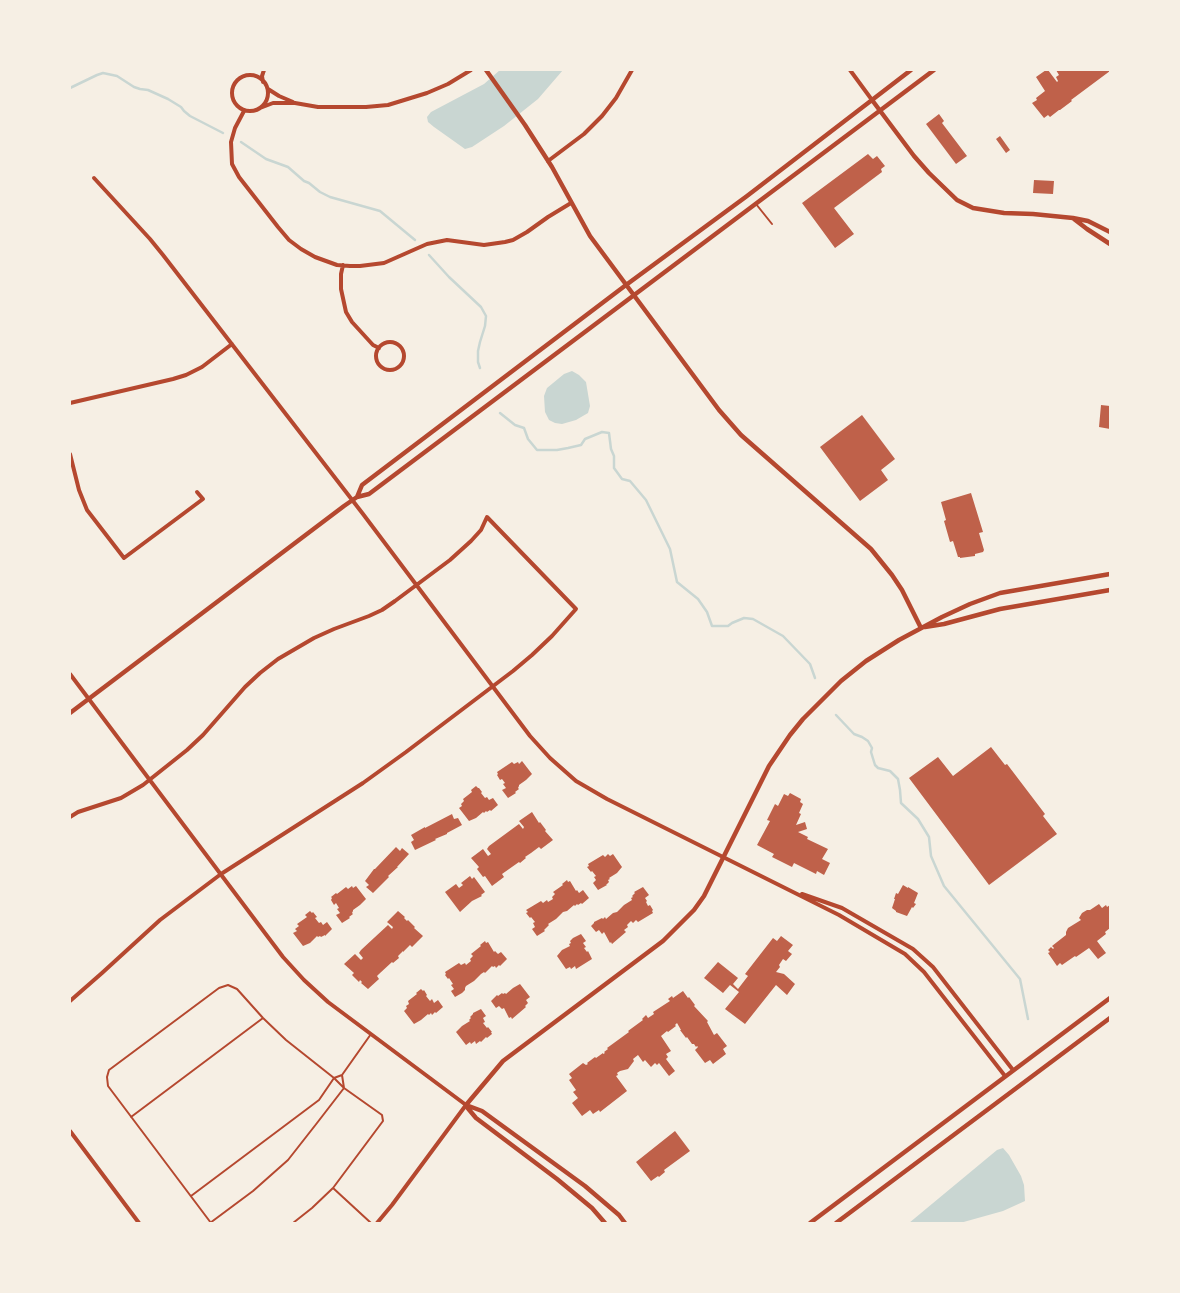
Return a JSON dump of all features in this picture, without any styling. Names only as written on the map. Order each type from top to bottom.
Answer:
[{"type":"street","points":[[249,70],[233,86],[232,95],[239,108],[244,111],[255,111],[273,103],[337,107],[388,105],[427,93],[448,84],[471,70]]},
{"type":"street","points":[[264,70],[263,82],[270,92],[295,103]]},
{"type":"street","points":[[548,161],[584,134],[602,116],[616,98],[632,70]]},
{"type":"street","points":[[850,70],[914,156],[951,194],[965,204],[973,208],[994,212],[1088,220],[1110,232]]},
{"type":"street","points":[[70,713],[352,500],[357,496],[362,485],[747,196],[911,70]]},
{"type":"street","points":[[357,496],[369,494],[934,70]]},
{"type":"street","points":[[486,71],[525,124],[590,236],[700,386],[741,434],[864,542],[880,559],[902,590],[921,628]]},
{"type":"street","points":[[242,77],[251,76],[263,82]]},
{"type":"street","points":[[260,108],[267,101],[268,92],[266,87]]},
{"type":"street","points":[[244,111],[235,128],[231,142],[232,164],[239,177],[289,240],[315,257],[337,265],[360,266],[384,263],[427,244],[447,240],[484,245],[513,240],[571,203]]},
{"type":"street","points":[[94,178],[150,239],[417,585],[530,736],[550,758],[576,781],[607,799],[839,915],[905,954],[924,972],[1005,1076]]},
{"type":"street","points":[[1073,218],[1087,230],[1110,244]]},
{"type":"street","points":[[343,265],[341,289],[342,301],[346,312],[352,322],[373,345],[379,348]]},
{"type":"street","points":[[388,342],[400,346],[405,357],[402,364],[395,370],[385,369],[379,365],[376,356],[379,348],[382,344],[388,342]]},
{"type":"street","points":[[70,403],[173,380],[202,367],[232,344]]},
{"type":"street","points":[[70,454],[84,505],[124,558],[202,499],[197,492]]},
{"type":"street","points":[[70,817],[78,812],[122,798],[150,780],[203,735],[245,687],[278,659],[314,638],[382,610],[450,560],[481,530],[486,517],[576,609],[532,655],[493,686],[363,783],[221,874],[160,920],[70,1001]]},
{"type":"street","points":[[377,1223],[466,1105],[503,1061],[663,941],[688,916],[704,896],[769,766],[803,719],[842,681],[866,661],[921,628],[970,604],[1000,593],[1110,574]]},
{"type":"street","points":[[921,628],[1000,610],[1110,590]]},
{"type":"street","points":[[70,674],[283,958],[304,980],[328,1002],[466,1105],[476,1118],[563,1184],[592,1208],[605,1223]]},
{"type":"street","points":[[788,889],[842,908],[913,948],[933,967],[1013,1070]]},
{"type":"street","points":[[810,1223],[1110,998]]},
{"type":"street","points":[[836,1223],[1110,1018]]},
{"type":"street","points":[[466,1105],[482,1111],[586,1186],[625,1223]]},
{"type":"street","points":[[70,1131],[139,1223]]},
{"type":"lane","points":[[756,204],[772,224]]},
{"type":"lane","points":[[293,1223],[333,1188],[383,1122],[382,1115],[344,1088],[286,1040],[237,989],[228,985],[219,988],[109,1070],[107,1077],[108,1086],[210,1223],[253,1191],[288,1160],[344,1088],[342,1075]]},
{"type":"lane","points":[[131,1117],[263,1018]]},
{"type":"lane","points":[[191,1196],[319,1100],[334,1078],[342,1075],[371,1034]]},
{"type":"lane","points":[[333,1188],[371,1223]]},
{"type":"shaded area","points":[[500,70],[563,70],[538,99],[504,126],[472,147],[465,149],[428,122],[427,117],[431,112],[484,84]]},
{"type":"shaded area","points":[[572,371],[586,382],[590,406],[588,413],[576,420],[562,424],[555,423],[549,420],[545,412],[544,396],[547,388],[564,374]]},
{"type":"shaded area","points":[[1003,1148],[1021,1176],[1024,1185],[1025,1201],[1003,1211],[960,1223],[909,1223],[997,1150]]},
{"type":"building","points":[[1046,70],[1057,82],[1056,77],[1059,75],[1056,70],[1110,71],[1060,110],[1050,117],[1048,115],[1044,118],[1032,103],[1045,91],[1036,77]]},
{"type":"building","points":[[939,114],[944,121],[942,123],[967,156],[956,164],[926,124]]},
{"type":"building","points":[[1000,136],[1010,150],[1006,153],[996,139]]},
{"type":"building","points":[[868,154],[873,159],[877,156],[885,166],[881,169],[882,172],[834,208],[854,234],[835,248],[802,203]]},
{"type":"building","points":[[1034,180],[1054,181],[1053,194],[1033,193]]},
{"type":"building","points":[[1101,405],[1110,406],[1110,429],[1099,427]]},
{"type":"building","points":[[862,415],[895,459],[881,470],[888,480],[860,501],[820,447]]},
{"type":"building","points":[[971,493],[983,532],[979,533],[984,550],[975,554],[975,556],[960,558],[953,541],[950,542],[941,502]]},
{"type":"building","points":[[991,747],[1005,765],[1007,764],[1045,814],[1043,816],[1057,834],[989,885],[909,778],[938,757],[953,776]]},
{"type":"building","points":[[522,761],[532,774],[519,785],[516,793],[508,798],[502,790],[506,788],[503,784],[505,783],[502,779],[500,780],[497,772],[512,762],[514,764],[518,762],[519,764]]},
{"type":"building","points":[[476,786],[485,798],[487,797],[489,800],[493,798],[498,805],[491,811],[483,812],[469,821],[459,808],[462,806],[463,799]]},
{"type":"building","points":[[790,793],[801,799],[800,802],[803,804],[796,825],[805,822],[807,829],[798,832],[808,837],[807,839],[828,849],[822,859],[830,863],[824,875],[817,871],[816,874],[794,863],[792,867],[772,857],[774,854],[757,845],[770,821],[767,820],[775,804],[778,806],[784,794],[788,796]]},
{"type":"building","points":[[532,812],[553,840],[541,849],[539,847],[520,863],[502,874],[504,877],[492,886],[477,869],[479,867],[471,858],[483,849],[488,856],[491,854],[487,849],[489,846],[519,824],[523,829],[524,827],[519,821]]},
{"type":"building","points":[[452,814],[454,819],[458,818],[462,825],[415,850],[411,842],[414,840],[411,835]]},
{"type":"building","points":[[396,847],[400,851],[402,848],[409,854],[373,893],[366,887],[369,885],[365,881]]},
{"type":"building","points":[[608,854],[610,856],[613,854],[622,867],[609,878],[607,885],[598,890],[593,883],[596,880],[594,877],[596,876],[587,867],[589,866],[588,864]]},
{"type":"building","points":[[470,876],[472,879],[474,877],[485,892],[460,912],[445,892],[456,884],[459,888],[463,885],[461,883]]},
{"type":"building","points":[[567,880],[568,882],[570,881],[576,891],[579,893],[583,890],[589,898],[582,904],[574,905],[563,912],[548,924],[545,931],[537,936],[532,929],[535,927],[533,923],[535,922],[526,913],[528,912],[526,910],[541,901],[543,903],[553,899],[552,897],[555,894],[553,892]]},
{"type":"building","points":[[903,885],[918,893],[914,903],[916,904],[907,916],[896,912],[892,908],[896,893],[898,894]]},
{"type":"building","points":[[352,886],[353,888],[356,886],[366,899],[353,910],[350,918],[342,923],[336,915],[340,913],[337,909],[339,908],[336,903],[334,905],[331,897],[346,887],[348,889]]},
{"type":"building","points":[[643,887],[649,895],[645,898],[653,913],[638,922],[636,920],[633,923],[631,921],[624,930],[626,932],[612,944],[604,932],[602,934],[599,930],[596,932],[591,926],[594,922],[605,917],[606,919],[617,912],[632,900],[634,892]]},
{"type":"building","points":[[1099,904],[1102,908],[1110,905],[1110,928],[1097,941],[1106,953],[1098,959],[1089,948],[1062,965],[1060,963],[1057,966],[1048,950],[1051,947],[1053,949],[1052,946],[1066,935],[1068,928],[1081,920],[1079,918],[1082,913]]},
{"type":"building","points":[[310,911],[317,917],[315,918],[319,923],[321,922],[323,925],[327,922],[332,929],[325,936],[317,936],[310,943],[303,946],[293,933],[297,931],[295,929],[299,926],[297,924],[307,917],[305,915]]},
{"type":"building","points":[[398,911],[423,936],[412,947],[410,945],[403,951],[398,956],[399,958],[379,974],[377,976],[379,979],[368,989],[360,980],[359,982],[352,975],[354,973],[344,964],[355,954],[361,960],[363,958],[359,953],[361,950],[388,925],[392,929],[393,927],[387,922]]},
{"type":"building","points":[[581,934],[586,941],[583,943],[586,947],[584,948],[592,959],[576,969],[575,966],[571,969],[570,967],[566,969],[557,956],[562,950],[570,946],[570,941],[573,938]]},
{"type":"building","points":[[781,936],[793,945],[788,951],[792,954],[786,961],[783,959],[776,972],[784,974],[795,984],[787,995],[776,985],[745,1024],[725,1009],[739,992],[730,985],[723,993],[704,978],[718,962],[738,978],[733,984],[738,989],[748,976],[745,974],[773,938],[777,941]]},
{"type":"building","points":[[485,941],[486,943],[488,942],[494,952],[498,954],[501,952],[507,959],[500,966],[496,968],[492,966],[485,973],[481,974],[466,986],[462,993],[455,997],[451,991],[454,989],[451,985],[453,984],[445,975],[445,972],[459,963],[461,965],[465,963],[466,965],[471,961],[470,959],[473,956],[471,954]]},
{"type":"building","points":[[520,984],[530,997],[526,1000],[528,1003],[526,1007],[512,1019],[511,1017],[509,1018],[504,1008],[502,1009],[499,1006],[496,1008],[491,1001],[497,995],[506,994]]},
{"type":"building","points":[[421,989],[424,990],[430,1001],[432,999],[434,1003],[438,1000],[443,1007],[436,1013],[428,1014],[414,1024],[404,1011],[409,1004],[408,1001]]},
{"type":"building","points":[[683,991],[708,1021],[714,1035],[717,1033],[727,1046],[723,1049],[726,1054],[713,1064],[710,1060],[705,1063],[695,1050],[698,1047],[686,1038],[677,1023],[676,1026],[661,1036],[671,1051],[666,1054],[668,1057],[666,1059],[675,1071],[669,1076],[659,1063],[657,1065],[655,1063],[651,1067],[645,1060],[643,1062],[638,1055],[633,1059],[634,1061],[628,1069],[620,1071],[616,1076],[627,1091],[600,1112],[599,1110],[593,1114],[590,1110],[582,1116],[572,1103],[578,1098],[573,1092],[576,1090],[569,1080],[572,1078],[569,1074],[583,1063],[586,1065],[595,1057],[605,1053],[607,1048],[629,1032],[646,1015],[648,1018],[654,1014],[653,1012],[670,1001],[668,999]]},
{"type":"building","points":[[481,1009],[486,1016],[483,1018],[485,1022],[483,1023],[492,1034],[481,1042],[476,1044],[475,1041],[471,1044],[470,1042],[466,1045],[456,1032],[470,1021],[473,1013]]},
{"type":"building","points":[[675,1131],[690,1151],[664,1170],[665,1172],[659,1177],[651,1181],[636,1162]]},
{"type":"waterway","points":[[70,88],[103,73],[117,76],[134,87],[148,90],[168,99],[181,107],[190,116],[223,133]]},
{"type":"waterway","points":[[241,142],[266,159],[288,167],[304,181],[330,197],[380,211],[415,240]]},
{"type":"waterway","points":[[429,255],[481,307],[486,316],[478,351],[480,368]]},
{"type":"waterway","points":[[500,413],[515,425],[524,428],[528,439],[537,450],[557,450],[581,445],[585,439],[602,432],[609,433],[614,456],[614,468],[622,479],[630,481],[646,500],[670,549],[677,582],[698,599],[707,612],[712,626],[728,626],[744,618],[753,619],[783,636],[810,664],[815,678]]},
{"type":"waterway","points":[[836,715],[854,734],[868,741],[872,748],[871,752],[875,765],[878,768],[890,771],[898,779],[901,803],[918,819],[929,837],[931,856],[944,886],[1020,979],[1028,1019]]}]
